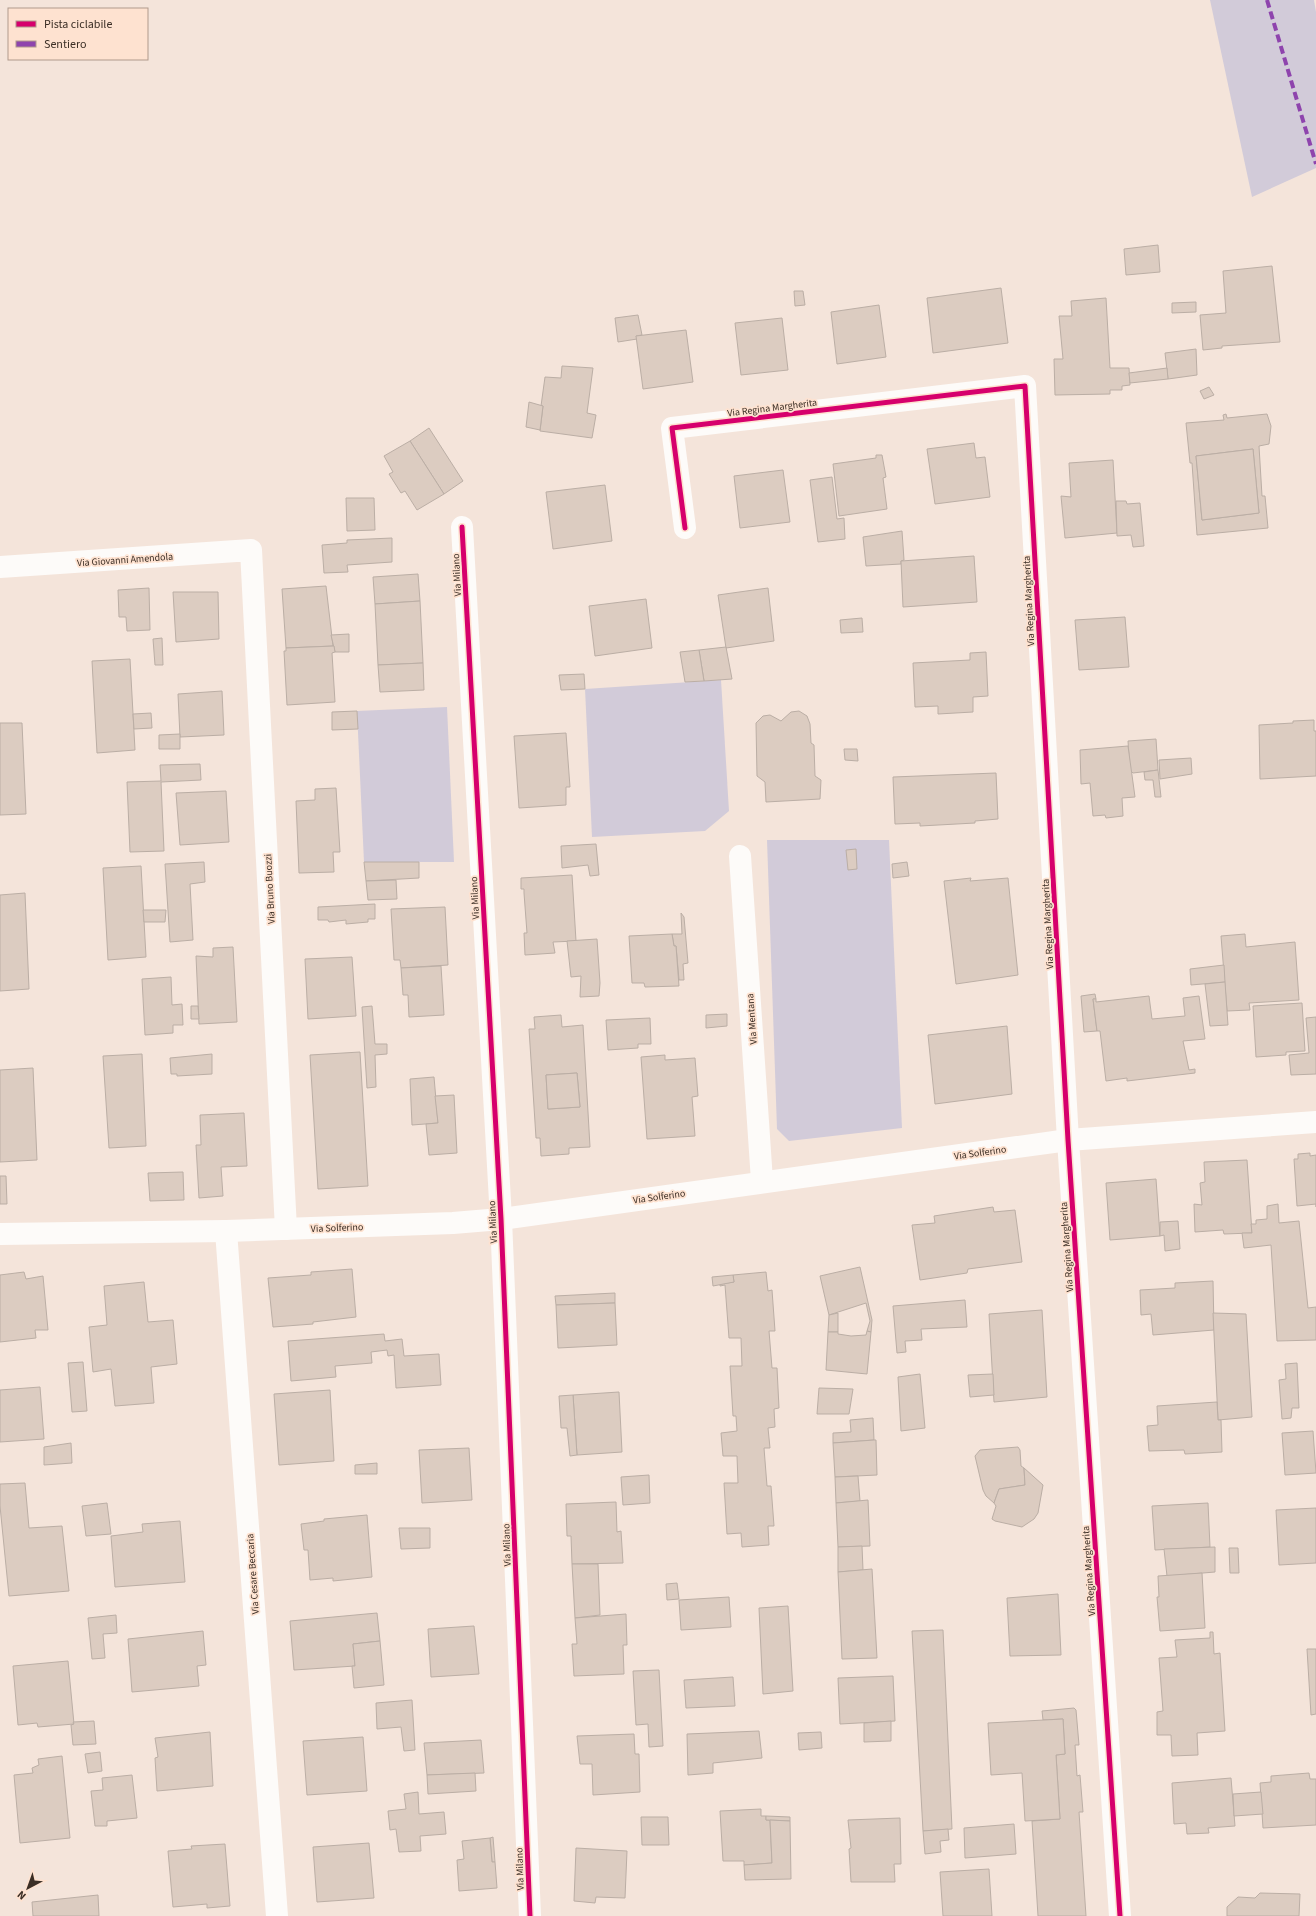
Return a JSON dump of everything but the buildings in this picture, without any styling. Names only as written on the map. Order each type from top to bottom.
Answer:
[{"type":"street","name":"Via Regina Margherita","points":[[685,528],[672,428],[1025,386],[1068,1140],[1120,1916]]},
{"type":"street","name":"Via Milano","points":[[462,527],[501,1219],[530,1916]]},
{"type":"street","name":"Via Giovanni Amendola","points":[[0,567],[251,550]]},
{"type":"street","name":"Via Bruno Buozzi","points":[[251,550],[286,1228]]},
{"type":"street","name":"Via Mentana","points":[[740,856],[762,1181]]},
{"type":"street","name":"Via Solferino","points":[[0,1234],[226,1231],[453,1223],[501,1219],[762,1181],[1068,1140],[1316,1122]]},
{"type":"street","name":"Via Cesare Beccaria","points":[[226,1231],[277,1916]]},
{"type":"shaded area","points":[[1210,0],[1314,0],[1316,12],[1316,168],[1252,197]]},
{"type":"shaded area","points":[[721,680],[729,811],[705,831],[592,837],[585,689]]},
{"type":"shaded area","points":[[447,707],[454,862],[364,862],[357,711]]},
{"type":"shaded area","points":[[767,840],[889,840],[902,1128],[789,1141],[777,1129]]},
{"type":"marked path","points":[[1267,0],[1316,164]]},
{"type":"cycle path","points":[[685,528],[672,428],[1025,386],[1068,1140],[1120,1916]]},
{"type":"cycle path","points":[[462,527],[501,1219],[530,1916]]}]
